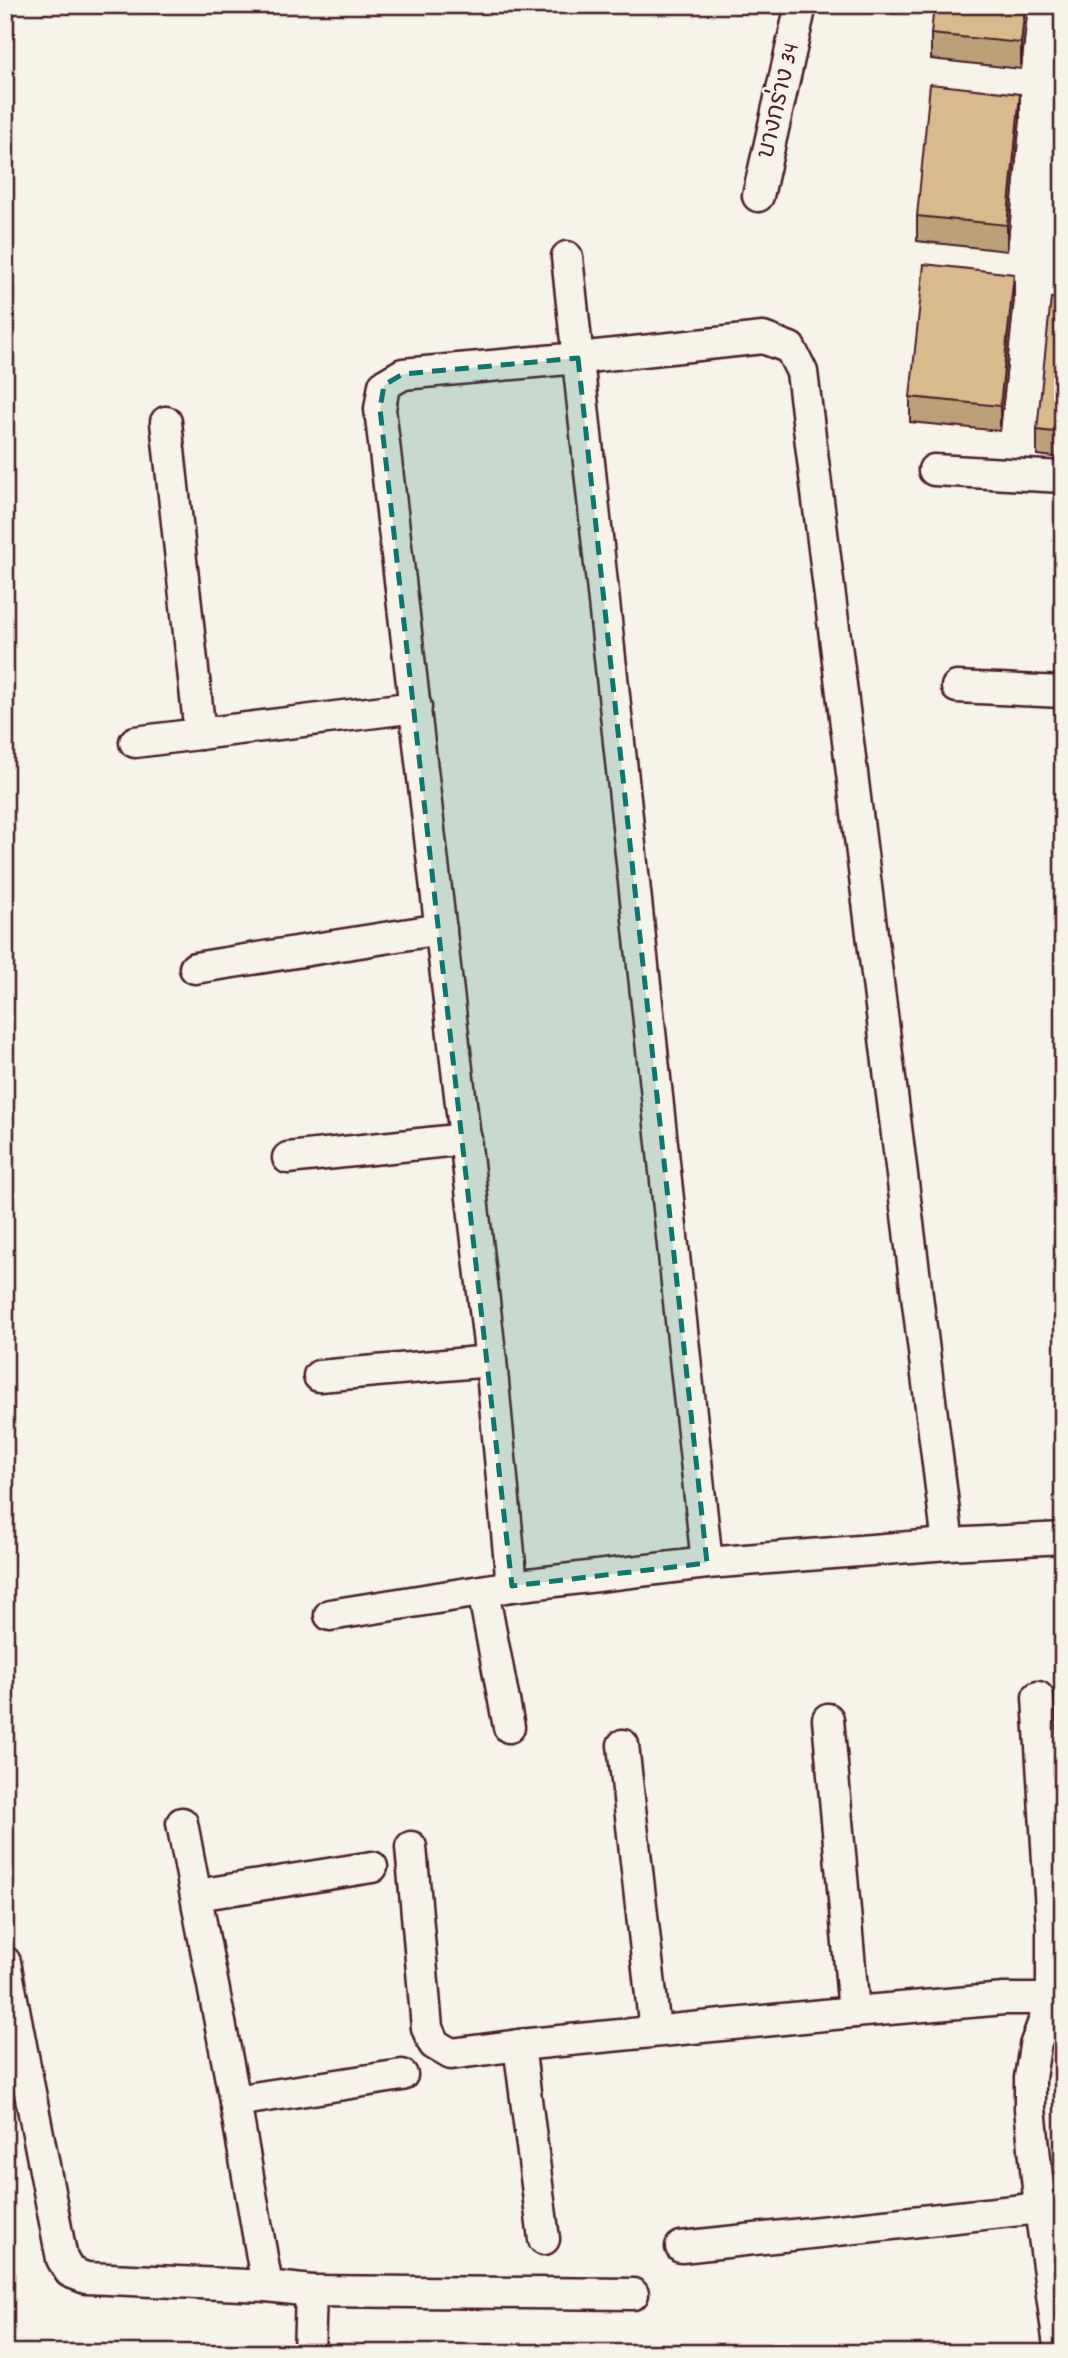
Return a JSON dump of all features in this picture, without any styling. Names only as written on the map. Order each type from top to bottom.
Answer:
[{"type":"street","name":"บางกร่าง 34","points":[[758,196],[801,5]]},
{"type":"street","points":[[567,257],[707,1563]]},
{"type":"street","points":[[512,1586],[491,1361],[380,409],[384,385],[403,374],[763,338],[790,348],[802,372],[948,1544]]},
{"type":"street","points":[[166,422],[200,734]]},
{"type":"street","points":[[934,470],[1063,477]]},
{"type":"street","points":[[957,687],[1063,692]]},
{"type":"street","points":[[135,742],[416,708]]},
{"type":"street","points":[[195,968],[441,929]]},
{"type":"street","points":[[288,1158],[466,1139]]},
{"type":"street","points":[[319,1376],[491,1361]]},
{"type":"street","points":[[330,1615],[512,1586],[707,1563],[1063,1538]]},
{"type":"street","points":[[482,1591],[509,1727]]},
{"type":"street","points":[[1038,1697],[1058,2001],[1035,2046],[1030,2078],[1030,2108],[1040,2208],[1060,2353]]},
{"type":"street","points":[[828,1719],[854,2012]]},
{"type":"street","points":[[623,1745],[655,2031]]},
{"type":"street","points":[[182,1823],[267,2286]]},
{"type":"street","points":[[411,1846],[428,2028],[434,2044],[451,2054],[854,2012],[1004,1999],[1058,2001]]},
{"type":"street","points":[[197,1895],[372,1867]]},
{"type":"street","points":[[5,1962],[62,2259],[69,2272],[86,2278],[267,2286],[311,2291],[633,2294]]},
{"type":"street","points":[[519,2045],[544,2239]]},
{"type":"street","points":[[235,2101],[402,2074]]},
{"type":"street","points":[[681,2247],[1040,2208]]},
{"type":"street","points":[[309,2353],[311,2291]]},
{"type":"highlighted area","points":[[578,358],[707,1563],[512,1586],[380,409],[384,385],[403,374]]},
{"type":"building","points":[[934,5],[1025,5],[1021,43],[931,34]]},
{"type":"building","points":[[930,84],[1020,94],[1007,225],[917,216]]},
{"type":"building","points":[[924,264],[1014,274],[1000,406],[910,397]]},
{"type":"building","points":[[1051,298],[1063,300],[1063,433],[1037,430]]}]
